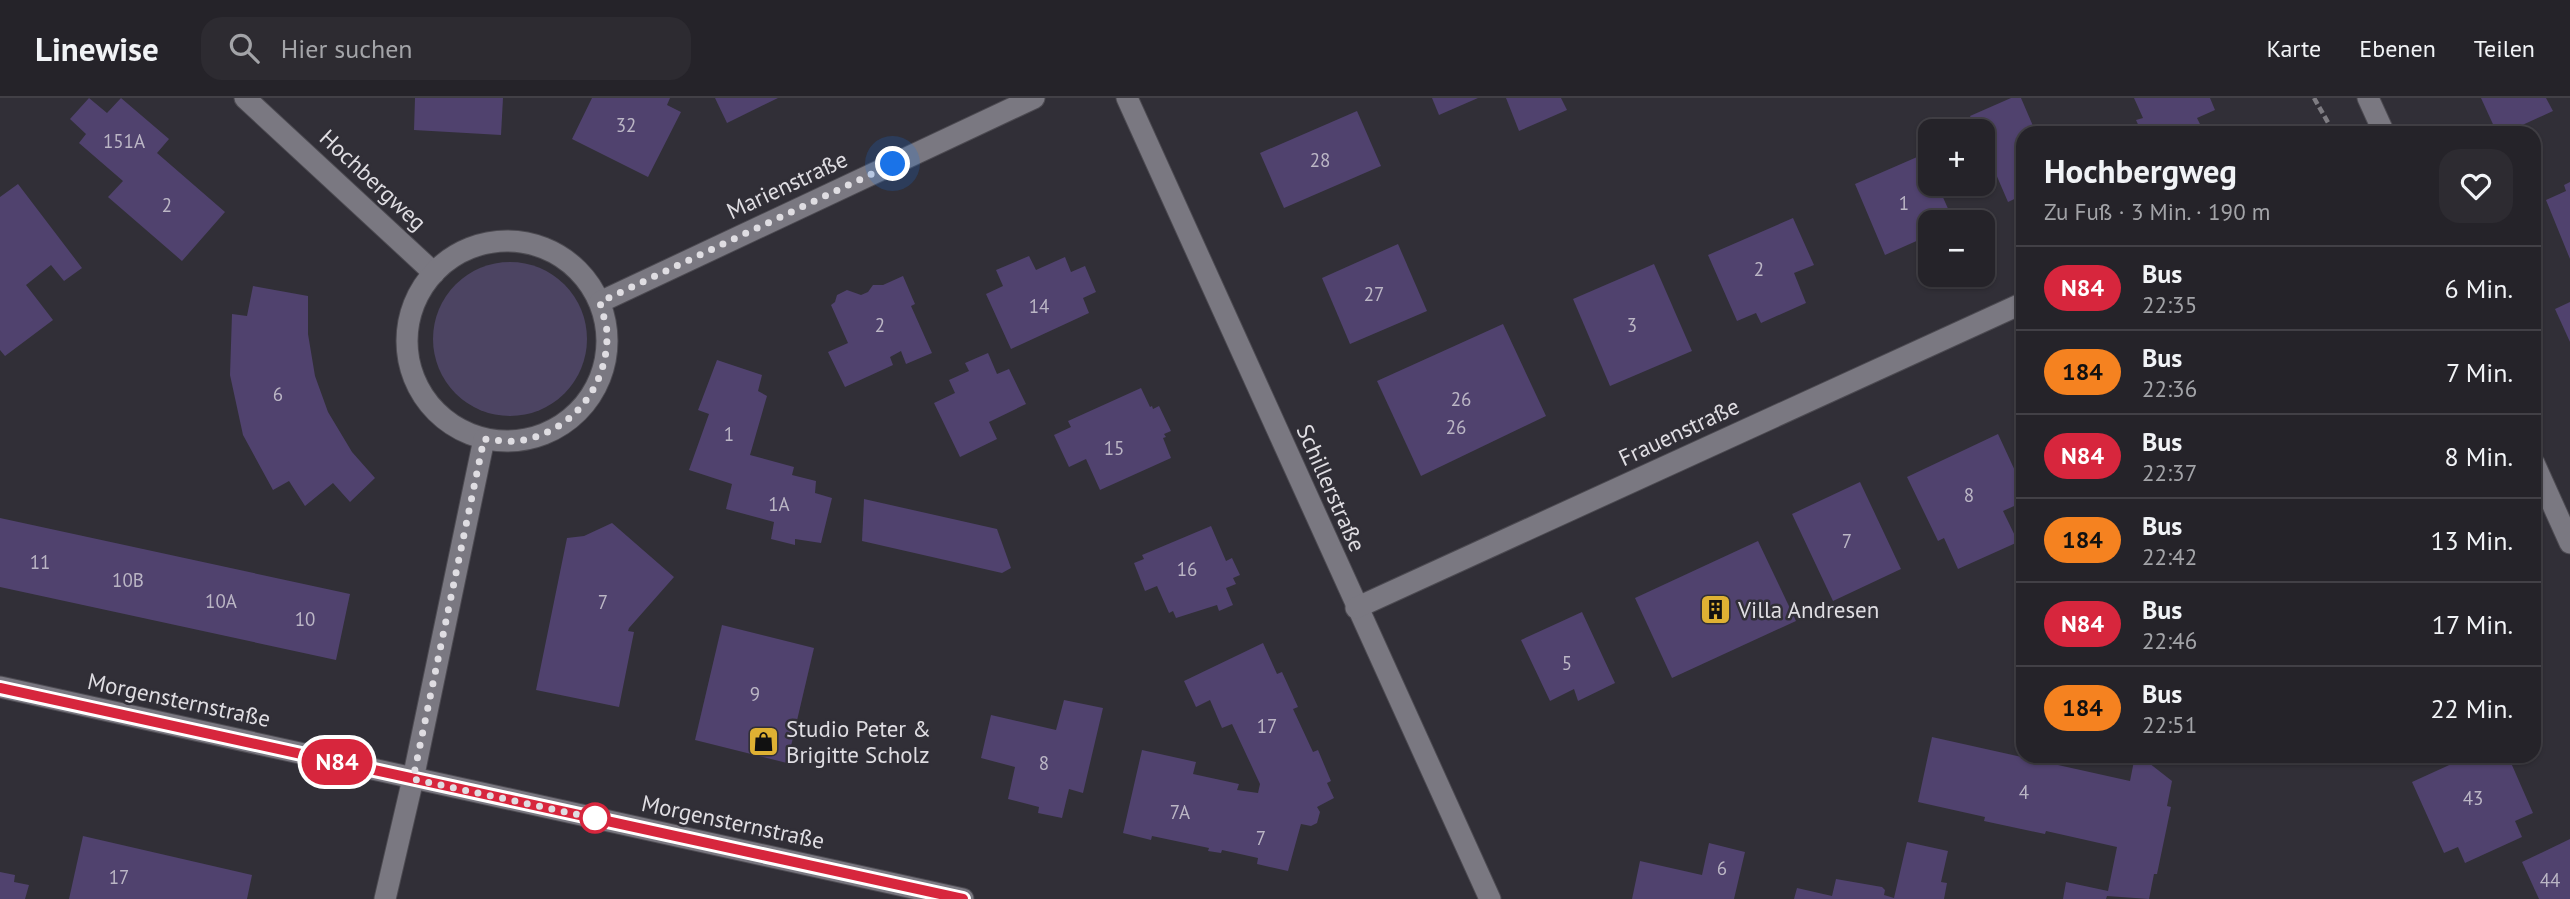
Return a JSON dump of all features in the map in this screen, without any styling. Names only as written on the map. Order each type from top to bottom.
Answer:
[{"type":"street","name":"Hochbergweg","points":[[245,98],[433,273]]},
{"type":"street","name":"Marienstraße","points":[[600,302],[1034,98]]},
{"type":"street","name":"Schillerstraße","points":[[1127,98],[1490,899]]},
{"type":"street","points":[[2368,98],[2381,126]]},
{"type":"street","points":[[508,240],[536,245],[563,257],[585,277],[600,302],[607,333],[605,364],[593,393],[573,417],[546,433],[515,441],[484,439],[453,426],[427,403],[411,373],[406,339],[412,305],[433,273],[451,257],[478,244],[508,240]]},
{"type":"street","name":"Frauenstraße","points":[[1356,608],[2016,306]]},
{"type":"street","points":[[385,899],[413,779],[484,439]]},
{"type":"street","points":[[2541,479],[2570,543]]},
{"type":"street","name":"Morgensternstraße","points":[[0,687],[958,898]]},
{"type":"path","points":[[2314,98],[2330,126]]},
{"type":"shaded area","points":[[510,262],[540,267],[565,284],[582,309],[587,339],[582,369],[565,394],[540,411],[510,416],[480,411],[455,394],[438,369],[433,339],[438,309],[455,284],[480,267]]},
{"type":"building","points":[[89,98],[107,113],[121,98],[169,139],[157,153],[225,212],[182,261],[108,197],[123,181],[79,143],[86,134],[70,119]]},
{"type":"building","points":[[415,98],[503,98],[501,135],[414,130]]},
{"type":"building","points":[[592,98],[670,98],[667,105],[681,112],[648,177],[572,139]]},
{"type":"building","points":[[715,98],[778,98],[727,123]]},
{"type":"building","points":[[1432,98],[1478,98],[1439,115]]},
{"type":"building","points":[[1506,98],[1561,98],[1567,110],[1519,131]]},
{"type":"building","points":[[2011,98],[2021,98],[2033,126],[2016,126],[2016,198],[2008,202],[1995,172],[1995,119],[1971,119],[1970,116]]},
{"type":"building","points":[[2134,98],[2210,98],[2215,110],[2197,118],[2201,126],[2139,126],[2136,120],[2143,118]]},
{"type":"building","points":[[2481,98],[2546,98],[2553,111],[2520,126],[2494,126]]},
{"type":"building","points":[[1357,111],[1381,166],[1284,208],[1260,153]]},
{"type":"building","points":[[1918,157],[1918,196],[1942,196],[1949,210],[1918,210],[1918,240],[1885,255],[1855,184]]},
{"type":"building","points":[[2570,182],[2570,259],[2546,200],[2566,191],[2564,185]]},
{"type":"building","points":[[18,184],[82,268],[64,281],[51,265],[26,285],[53,320],[5,356],[0,350],[0,197]]},
{"type":"building","points":[[1793,218],[1814,265],[1794,273],[1806,303],[1761,323],[1756,313],[1737,321],[1708,255]]},
{"type":"building","points":[[1398,244],[1427,311],[1350,344],[1322,278]]},
{"type":"building","points":[[1029,256],[1036,270],[1065,257],[1071,272],[1085,266],[1096,292],[1083,298],[1089,313],[1011,349],[986,294],[1003,286],[996,270]]},
{"type":"building","points":[[1654,264],[1692,351],[1610,386],[1573,299]]},
{"type":"building","points":[[903,276],[915,304],[911,306],[932,353],[906,364],[901,351],[890,357],[893,365],[845,387],[828,352],[848,343],[831,305],[837,295],[847,290],[861,295],[868,292],[873,285],[883,285]]},
{"type":"building","points":[[253,286],[308,296],[308,334],[315,376],[328,412],[352,452],[375,478],[350,502],[333,483],[305,506],[289,481],[273,490],[243,435],[230,375],[232,314],[247,316]]},
{"type":"building","points":[[2570,302],[2570,342],[2555,309]]},
{"type":"building","points":[[1503,324],[1546,416],[1421,476],[1377,381]]},
{"type":"building","points":[[988,353],[997,374],[1009,369],[1026,404],[989,422],[997,439],[960,457],[934,403],[955,393],[949,380],[969,371],[965,363]]},
{"type":"building","points":[[717,360],[762,375],[758,391],[767,396],[750,455],[794,467],[792,475],[816,481],[815,493],[832,498],[821,543],[795,539],[795,545],[771,539],[774,522],[726,509],[732,484],[689,470],[709,414],[698,410]]},
{"type":"building","points":[[1141,388],[1150,407],[1153,409],[1159,406],[1171,431],[1164,434],[1166,437],[1163,438],[1171,458],[1100,490],[1086,459],[1069,467],[1054,435],[1071,427],[1068,421]]},
{"type":"building","points":[[1998,434],[2016,473],[2016,505],[2003,511],[2016,543],[1958,569],[1944,538],[1938,541],[1907,477]]},
{"type":"building","points":[[1860,482],[1901,569],[1833,601],[1792,514]]},
{"type":"building","points":[[864,499],[997,529],[1011,568],[1002,573],[862,541]]},
{"type":"building","points":[[0,518],[350,594],[336,660],[0,587]]},
{"type":"building","points":[[612,523],[674,577],[629,628],[628,631],[634,632],[619,707],[536,690],[567,538],[584,536]]},
{"type":"building","points":[[1211,526],[1226,561],[1232,558],[1240,575],[1233,578],[1236,584],[1226,588],[1233,605],[1219,611],[1217,605],[1176,618],[1173,611],[1169,613],[1157,586],[1145,591],[1134,563],[1144,559],[1142,555]]},
{"type":"building","name":"Villa Andresen","points":[[1758,541],[1796,621],[1672,678],[1635,598]]},
{"type":"building","points":[[1582,612],[1615,683],[1578,701],[1574,689],[1550,701],[1521,640]]},
{"type":"building","points":[[722,625],[814,648],[787,763],[695,740]]},
{"type":"building","points":[[1263,643],[1277,674],[1282,672],[1298,707],[1293,709],[1313,752],[1318,750],[1331,781],[1327,783],[1334,798],[1317,807],[1320,812],[1317,823],[1311,826],[1301,824],[1288,871],[1257,864],[1258,858],[1222,850],[1221,853],[1208,851],[1209,848],[1152,836],[1151,840],[1123,833],[1142,750],[1196,762],[1193,774],[1239,784],[1237,790],[1258,793],[1260,784],[1232,724],[1222,728],[1210,700],[1196,707],[1184,681]]},
{"type":"building","points":[[1064,700],[1103,708],[1083,793],[1069,789],[1062,818],[1038,813],[1039,807],[1008,799],[1015,767],[981,758],[991,715],[1056,730]]},
{"type":"building","points":[[1932,737],[2016,756],[2016,763],[2049,763],[2130,781],[2134,763],[2149,763],[2172,781],[2167,806],[2171,807],[2149,899],[2107,896],[2106,899],[2063,899],[2066,882],[2108,891],[2117,847],[1984,821],[1985,817],[1918,802]]},
{"type":"building","points":[[2454,763],[2511,763],[2533,813],[2515,821],[2522,837],[2465,863],[2458,847],[2444,853],[2412,782]]},
{"type":"building","points":[[83,836],[252,875],[247,899],[69,899]]},
{"type":"building","points":[[2570,839],[2570,899],[2539,899],[2522,862]]},
{"type":"building","points":[[1907,842],[1948,851],[1941,882],[1947,883],[1944,899],[1794,899],[1797,888],[1832,896],[1836,879],[1882,887],[1885,890],[1884,895],[1894,898]]},
{"type":"building","points":[[1709,843],[1745,852],[1734,899],[1632,899],[1640,861],[1702,875]]},
{"type":"building","points":[[0,872],[15,875],[14,882],[29,885],[25,899],[0,899]]},
{"type":"bus line","name":"N84","points":[[0,688],[963,899]]},
{"type":"place","name":"Villa Andresen","points":[[1715,610]]},
{"type":"place","name":"Studio Peter & Brigitte Scholz","points":[[763,742]]},
{"type":"route","points":[[595,818],[598,819],[413,779],[484,439],[515,441],[546,433],[573,417],[593,393],[605,364],[607,333],[600,302],[893,164]]}]
